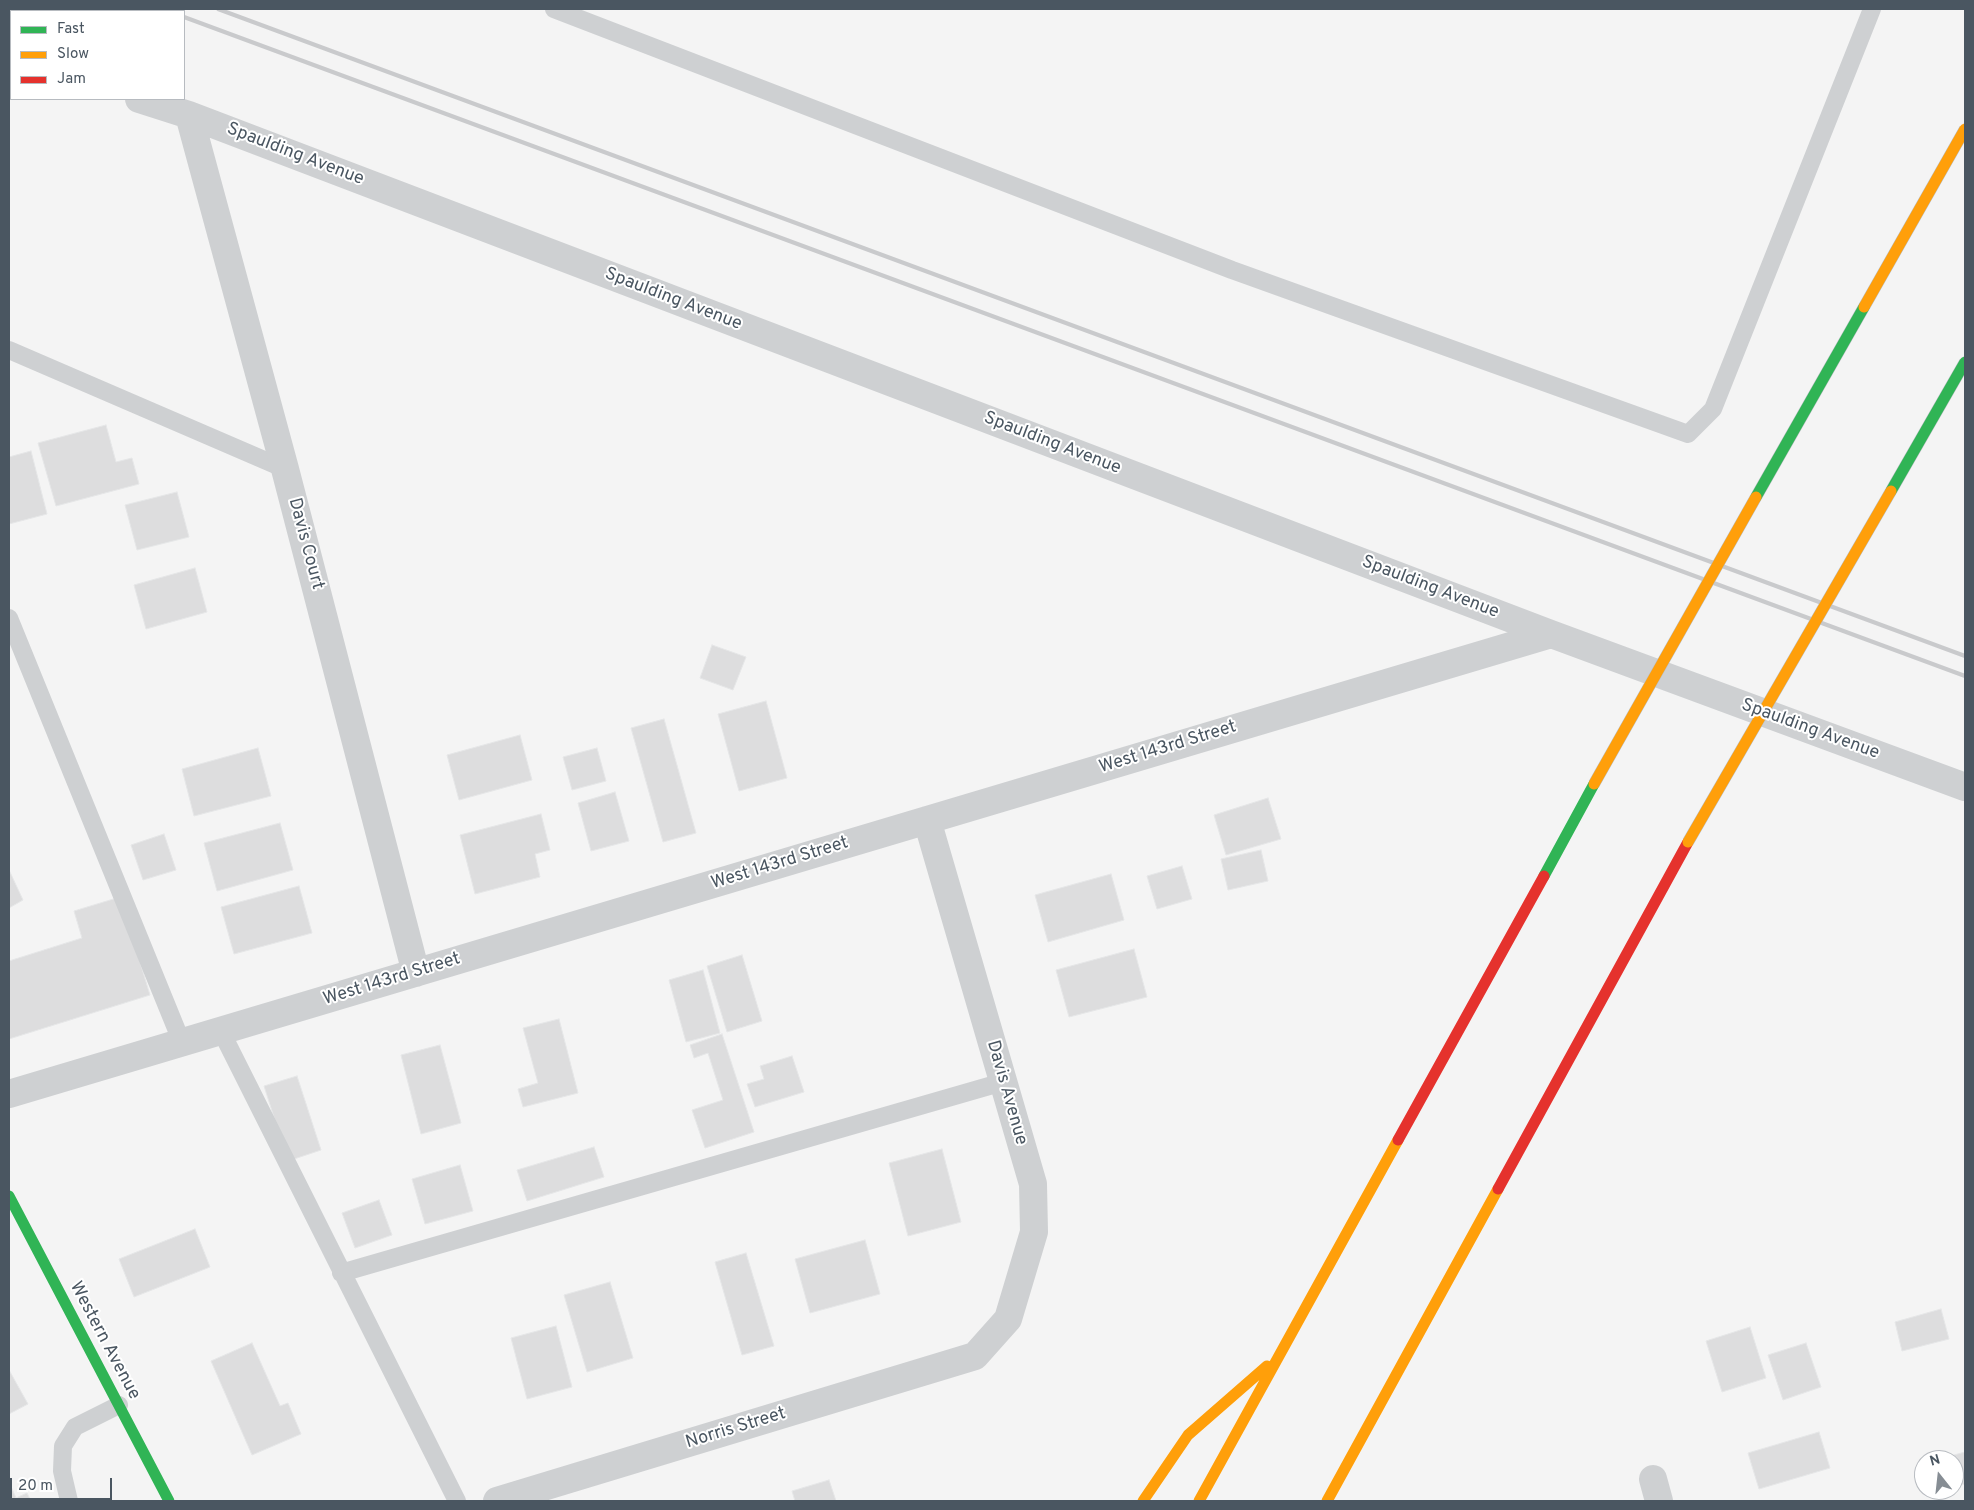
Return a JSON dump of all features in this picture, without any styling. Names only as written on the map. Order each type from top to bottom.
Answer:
[{"type":"main road","points":[[1199,1501],[1594,784],[1965,128]]},
{"type":"main road","points":[[1328,1501],[1688,842],[1965,362]]},
{"type":"main road","name":"Western Avenue","points":[[9,1196],[169,1501]]},
{"type":"main road","points":[[1143,1501],[1188,1435],[1281,1353]]},
{"type":"street","name":"Spaulding Avenue","points":[[142,100],[189,115],[1551,634],[1965,787]]},
{"type":"street","name":"Davis Court","points":[[189,115],[285,469],[416,973]]},
{"type":"street","name":"West 143rd Street","points":[[9,1094],[1551,634]]},
{"type":"street","name":"Davis Avenue","points":[[927,820],[1032,1184],[1034,1232],[1008,1319],[975,1356]]},
{"type":"street","name":"Norris Street","points":[[497,1501],[975,1356]]},
{"type":"lane","points":[[554,9],[1232,270],[1688,434],[1713,409],[1872,9]]},
{"type":"lane","points":[[9,350],[285,469]]},
{"type":"lane","points":[[9,618],[182,1043]]},
{"type":"lane","points":[[221,1031],[457,1501]]},
{"type":"lane","points":[[341,1273],[1003,1082]]},
{"type":"lane","points":[[69,1501],[62,1472],[63,1446],[75,1427],[119,1405]]},
{"type":"building","points":[[106,425],[116,462],[132,458],[139,484],[56,506],[38,443]]},
{"type":"building","points":[[31,451],[47,514],[9,524],[9,457]]},
{"type":"building","points":[[177,492],[189,537],[137,550],[125,505]]},
{"type":"building","points":[[195,568],[207,612],[146,629],[134,585]]},
{"type":"building","points":[[712,645],[746,657],[733,690],[700,678]]},
{"type":"building","points":[[766,701],[787,778],[739,791],[718,714]]},
{"type":"building","points":[[664,719],[696,833],[663,842],[631,728]]},
{"type":"building","points":[[520,735],[532,780],[459,800],[447,755]]},
{"type":"building","points":[[258,748],[271,796],[194,816],[182,769]]},
{"type":"building","points":[[597,748],[606,781],[572,790],[563,757]]},
{"type":"building","points":[[615,792],[629,841],[591,851],[578,803]]},
{"type":"building","points":[[1268,798],[1281,839],[1226,855],[1214,815]]},
{"type":"building","points":[[541,814],[550,850],[535,854],[540,877],[475,894],[460,835]]},
{"type":"building","points":[[280,823],[293,870],[217,891],[204,843]]},
{"type":"building","points":[[164,834],[176,870],[143,880],[131,845]]},
{"type":"building","points":[[1261,850],[1268,881],[1228,890],[1221,859]]},
{"type":"building","points":[[1182,866],[1192,899],[1157,909],[1147,876]]},
{"type":"building","points":[[9,870],[23,900],[9,908]]},
{"type":"building","points":[[1111,874],[1124,920],[1048,942],[1035,895]]},
{"type":"building","points":[[299,886],[312,933],[234,954],[221,907]]},
{"type":"building","points":[[120,897],[150,995],[9,1039],[9,961],[82,938],[74,911]]},
{"type":"building","points":[[1134,949],[1147,997],[1069,1017],[1056,970]]},
{"type":"building","points":[[742,955],[762,1021],[727,1032],[707,966]]},
{"type":"building","points":[[703,970],[720,1033],[686,1042],[669,980]]},
{"type":"building","points":[[559,1019],[578,1093],[523,1107],[518,1089],[538,1083],[523,1028]]},
{"type":"building","points":[[722,1034],[754,1132],[705,1148],[692,1110],[723,1100],[708,1053],[694,1058],[690,1045]]},
{"type":"building","points":[[440,1045],[461,1123],[421,1134],[401,1055]]},
{"type":"building","points":[[792,1056],[804,1092],[755,1107],[747,1084],[764,1079],[760,1066]]},
{"type":"building","points":[[297,1076],[321,1150],[288,1161],[264,1086]]},
{"type":"building","points":[[594,1147],[604,1177],[527,1201],[517,1170]]},
{"type":"building","points":[[942,1149],[961,1222],[908,1236],[889,1163]]},
{"type":"building","points":[[460,1165],[473,1211],[425,1224],[412,1179]]},
{"type":"building","points":[[379,1200],[392,1235],[355,1248],[342,1213]]},
{"type":"building","points":[[195,1229],[210,1267],[134,1297],[119,1259]]},
{"type":"building","points":[[865,1240],[880,1294],[810,1313],[795,1259]]},
{"type":"building","points":[[746,1253],[774,1346],[742,1355],[715,1262]]},
{"type":"building","points":[[610,1282],[633,1358],[587,1372],[564,1295]]},
{"type":"building","points":[[1941,1309],[1949,1339],[1902,1351],[1895,1322]]},
{"type":"building","points":[[556,1326],[572,1387],[527,1399],[511,1338]]},
{"type":"building","points":[[1750,1327],[1766,1378],[1722,1392],[1706,1341]]},
{"type":"building","points":[[252,1343],[280,1406],[288,1403],[301,1434],[252,1455],[211,1361]]},
{"type":"building","points":[[1806,1343],[1821,1387],[1783,1400],[1768,1355]]},
{"type":"building","points":[[9,1370],[28,1404],[9,1414]]},
{"type":"building","points":[[1819,1432],[1830,1468],[1759,1489],[1748,1453]]},
{"type":"building","points":[[1964,1452],[1965,1452],[1964,1484]]},
{"type":"building","points":[[829,1480],[836,1501],[795,1501],[792,1491]]},
{"type":"building","points":[[9,1482],[16,1498],[27,1493],[31,1501],[9,1501]]},
{"type":"railway","points":[[218,9],[1965,656]]},
{"type":"railway","points":[[185,17],[1965,676]]},
{"type":"traffic: fast","points":[[1756,497],[1864,307]]},
{"type":"traffic: fast","points":[[1891,491],[1965,362]]},
{"type":"traffic: fast","points":[[1544,876],[1594,784]]},
{"type":"traffic: fast","points":[[9,1196],[169,1501]]},
{"type":"traffic: slow","points":[[1864,307],[1965,129]]},
{"type":"traffic: slow","points":[[1688,842],[1891,491]]},
{"type":"traffic: slow","points":[[1594,784],[1756,497]]},
{"type":"traffic: slow","points":[[1199,1501],[1398,1140]]},
{"type":"traffic: slow","points":[[1327,1501],[1498,1189]]},
{"type":"traffic: slow","points":[[1143,1501],[1188,1435],[1267,1366]]},
{"type":"traffic: jam","points":[[1498,1189],[1688,842]]},
{"type":"traffic: jam","points":[[1398,1140],[1544,876]]}]
